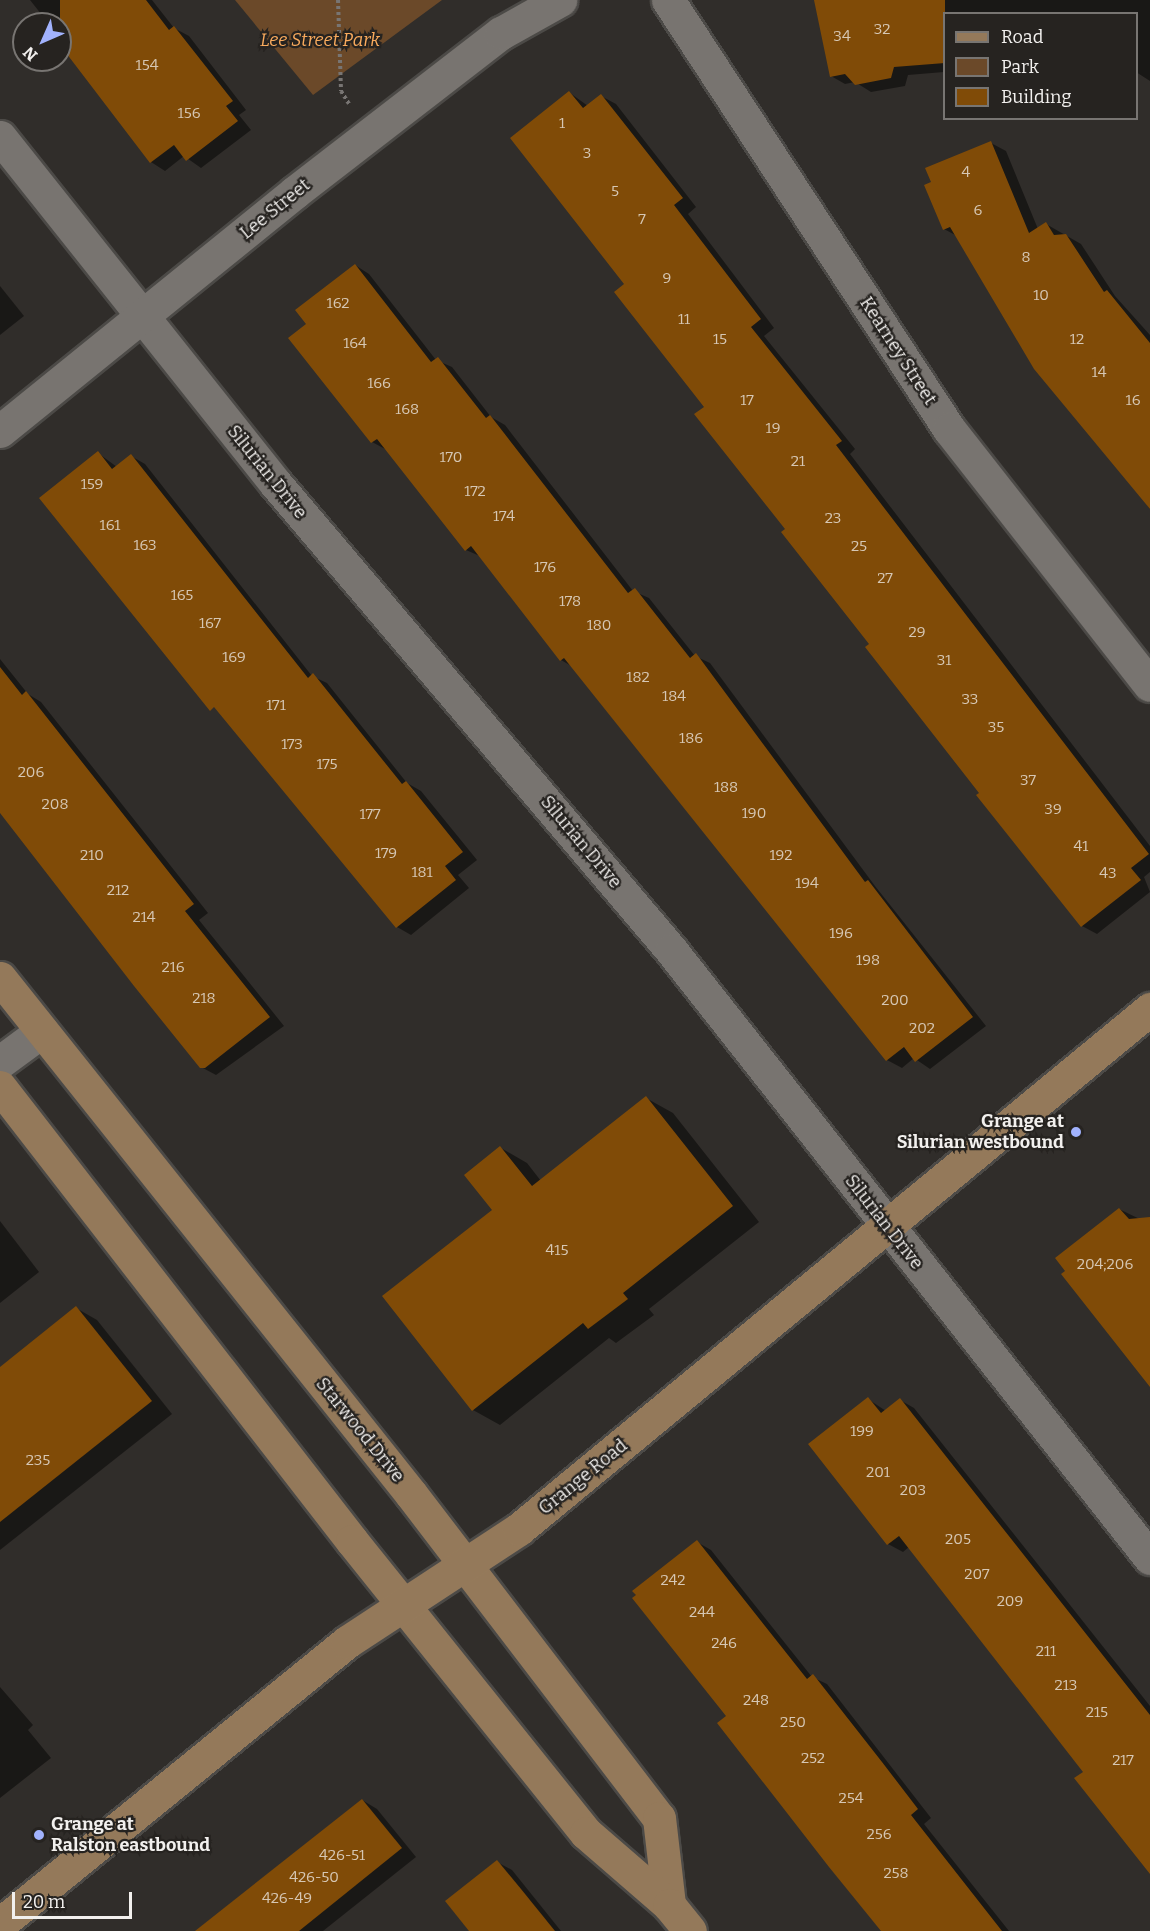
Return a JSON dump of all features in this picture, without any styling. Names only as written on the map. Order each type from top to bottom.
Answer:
[{"type":"street","name":"Lee Street","points":[[0,431],[295,192],[501,33],[560,0]]},
{"type":"street","name":"Kearney Street","points":[[668,0],[949,429],[1150,685]]},
{"type":"street","name":"Silurian Drive","points":[[0,137],[276,484],[671,950],[1150,1558]]},
{"type":"street","name":"Starwood Drive","points":[[0,978],[465,1564],[659,1818],[669,1905]]},
{"type":"street","name":"Grange Road","points":[[0,1924],[347,1642],[528,1522],[744,1341],[889,1228],[1150,1009]]},
{"type":"street","points":[[0,1062],[42,1031]]},
{"type":"street","points":[[0,1086],[403,1605],[586,1833],[669,1905],[690,1931]]},
{"type":"path","points":[[338,0],[341,91],[353,110]]},
{"type":"green space","name":"Lee Street Park","points":[[235,0],[442,0],[313,95]]},
{"type":"building","points":[[60,0],[146,0],[169,30],[174,26],[233,101],[226,106],[238,121],[186,161],[174,145],[150,163],[72,61],[72,12],[60,12]]},
{"type":"building","points":[[814,0],[945,0],[943,63],[894,67],[891,78],[855,85],[845,74],[830,77]]},
{"type":"building","points":[[569,91],[583,108],[601,94],[683,198],[674,205],[761,319],[751,327],[842,441],[836,445],[1149,854],[1131,868],[1141,880],[1081,927],[976,795],[979,793],[865,647],[869,644],[781,532],[785,529],[694,414],[704,407],[614,292],[624,284],[510,138]]},
{"type":"building","points":[[991,141],[1029,233],[1046,222],[1054,235],[1066,234],[1104,292],[1107,290],[1150,343],[1150,509],[1034,369],[950,227],[943,230],[924,185],[931,182],[925,168]]},
{"type":"building","points":[[355,264],[431,362],[438,357],[486,418],[490,415],[628,593],[635,588],[690,658],[696,653],[865,882],[868,880],[973,1017],[915,1062],[904,1047],[886,1061],[564,658],[560,661],[471,546],[465,551],[377,439],[371,443],[288,338],[306,324],[295,310]]},
{"type":"building","points":[[98,451],[112,469],[131,454],[308,678],[313,673],[402,784],[406,781],[463,852],[445,866],[456,880],[396,928],[214,707],[210,711],[39,498]]},
{"type":"building","points":[[0,667],[22,695],[26,691],[194,904],[185,911],[270,1017],[205,1068],[200,1068],[134,986],[0,813]]},
{"type":"building","points":[[646,1096],[733,1206],[623,1293],[628,1299],[588,1329],[583,1323],[472,1411],[382,1296],[492,1210],[464,1175],[500,1146],[532,1186]]},
{"type":"building","points":[[1119,1208],[1129,1219],[1150,1217],[1150,1387],[1061,1274],[1065,1271],[1055,1258]]},
{"type":"building","points":[[76,1306],[152,1401],[0,1522],[0,1367]]},
{"type":"building","points":[[868,1397],[881,1413],[900,1398],[1150,1715],[1150,1874],[1074,1778],[1083,1772],[899,1536],[887,1545],[808,1444]]},
{"type":"building","points":[[697,1540],[807,1679],[813,1674],[882,1762],[918,1809],[911,1815],[1002,1931],[881,1931],[829,1867],[717,1723],[726,1716],[632,1598],[636,1595],[632,1591]]},
{"type":"building","points":[[362,1799],[402,1848],[299,1931],[195,1931]]},
{"type":"building","points":[[497,1860],[555,1931],[469,1931],[445,1901]]},
{"type":"place","name":"Grange at Silurian westbound","points":[[1076,1132]]},
{"type":"place","name":"Grange at Ralston eastbound","points":[[39,1835]]}]
